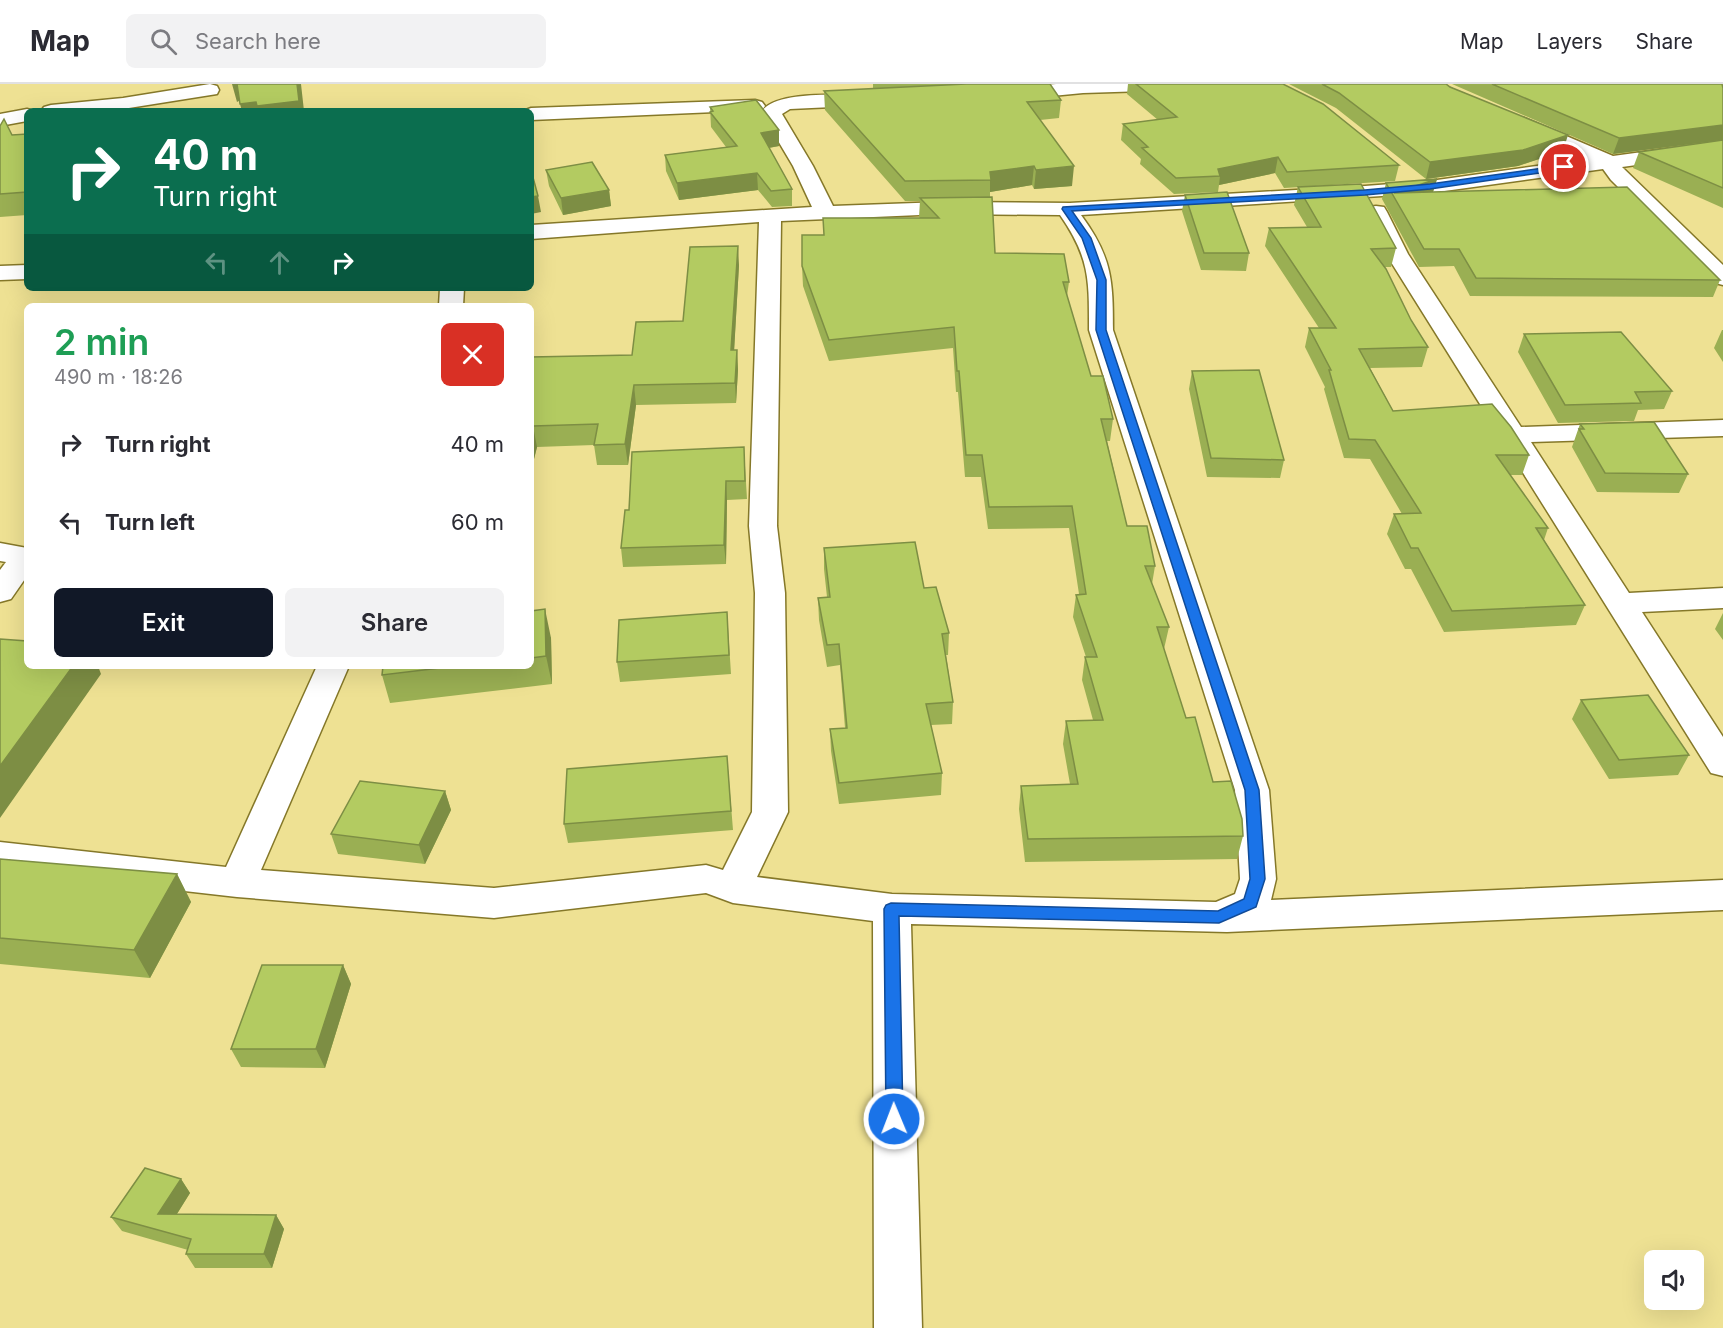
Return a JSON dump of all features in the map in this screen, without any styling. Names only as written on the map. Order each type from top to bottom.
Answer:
[{"type":"street","points":[[997,95],[1083,87],[1177,84]]},
{"type":"street","points":[[82,108],[123,104],[206,87],[202,108]]},
{"type":"street","points":[[534,114],[893,100]]},
{"type":"street","points":[[781,105],[771,112],[803,166],[825,212]]},
{"type":"street","points":[[1502,114],[1608,161],[1618,176],[1723,278]]},
{"type":"street","points":[[0,120],[24,116]]},
{"type":"street","points":[[534,232],[825,212],[943,208],[1066,209],[1365,192],[1419,188],[1723,147]]},
{"type":"street","points":[[1401,172],[1419,188]]},
{"type":"street","points":[[1365,192],[1397,254],[1723,764]]},
{"type":"street","points":[[1066,209],[1087,238],[1101,280],[1101,330],[1252,790],[1258,879],[1251,903],[1219,917]]},
{"type":"street","points":[[733,888],[770,812],[770,593],[763,526],[770,215]]},
{"type":"street","points":[[0,273],[24,272]]},
{"type":"street","points":[[1512,435],[1723,428]]},
{"type":"street","points":[[0,552],[24,557]]},
{"type":"street","points":[[0,592],[24,558]]},
{"type":"street","points":[[1620,603],[1723,598]]},
{"type":"street","points":[[237,883],[332,669]]},
{"type":"street","points":[[0,856],[237,883],[494,903],[706,879],[733,888],[891,909],[1219,917],[1723,895]]},
{"type":"street","points":[[891,909],[898,1328]]},
{"type":"building","points":[[237,84],[297,84],[299,101],[257,106],[256,102],[240,104]]},
{"type":"building","points":[[966,84],[1050,84],[1061,100],[1027,102],[1074,166],[1036,170],[1034,166],[990,172],[991,180],[905,181],[824,91]]},
{"type":"building","points":[[1136,84],[1283,84],[1323,104],[1399,165],[1287,172],[1278,157],[1218,169],[1220,176],[1176,178],[1142,148],[1148,147],[1123,124],[1177,117]]},
{"type":"building","points":[[1322,84],[1446,84],[1568,135],[1523,150],[1430,162],[1339,93]]},
{"type":"building","points":[[1492,84],[1722,84],[1723,125],[1619,138]]},
{"type":"building","points":[[756,100],[779,130],[761,133],[792,189],[771,191],[757,173],[677,183],[665,155],[737,146],[710,112],[713,111],[710,107]]},
{"type":"building","points":[[4,119],[12,135],[24,134],[24,192],[0,194],[0,126]]},
{"type":"building","points":[[1723,140],[1723,188],[1639,152]]},
{"type":"building","points":[[592,162],[609,190],[561,198],[546,170]]},
{"type":"building","points":[[1437,179],[1394,193],[1627,187],[1720,280],[1476,278],[1459,249],[1424,249],[1386,183]]},
{"type":"building","points":[[534,181],[538,196],[534,197]]},
{"type":"building","points":[[1361,184],[1396,248],[1371,249],[1386,269],[1411,320],[1428,347],[1359,349],[1393,411],[1492,404],[1511,427],[1529,455],[1496,455],[1548,528],[1536,528],[1585,605],[1452,611],[1418,548],[1411,548],[1394,514],[1421,513],[1375,440],[1349,439],[1329,370],[1331,370],[1309,328],[1336,328],[1269,228],[1321,227],[1298,187]]},
{"type":"building","points":[[1227,192],[1249,253],[1204,253],[1185,195]]},
{"type":"building","points":[[992,197],[995,253],[1064,254],[1069,282],[1063,282],[1091,376],[1103,376],[1113,419],[1101,419],[1127,526],[1147,526],[1155,566],[1145,566],[1169,627],[1157,627],[1186,718],[1195,717],[1213,782],[1231,781],[1242,819],[1243,836],[1028,839],[1021,786],[1078,784],[1066,721],[1103,720],[1085,657],[1097,657],[1076,595],[1086,594],[1072,506],[989,507],[982,455],[966,455],[954,327],[829,340],[802,266],[802,235],[824,235],[823,218],[939,218],[920,198]]},
{"type":"building","points":[[738,246],[731,350],[737,350],[735,383],[634,385],[625,444],[594,445],[598,424],[534,426],[534,357],[632,355],[636,322],[683,321],[690,247]]},
{"type":"building","points":[[1621,332],[1672,391],[1635,392],[1641,403],[1565,405],[1524,334]]},
{"type":"building","points":[[1259,370],[1284,460],[1211,458],[1192,371]]},
{"type":"building","points":[[1654,422],[1688,474],[1605,473],[1579,429],[1584,429],[1580,424]]},
{"type":"building","points":[[744,447],[745,481],[726,481],[724,545],[621,548],[625,510],[629,510],[632,452]]},
{"type":"building","points":[[915,542],[924,588],[936,587],[949,633],[942,634],[953,702],[926,704],[942,773],[839,783],[830,729],[847,728],[839,644],[827,645],[818,598],[830,597],[824,548]]},
{"type":"building","points":[[545,609],[546,656],[534,658],[534,611]]},
{"type":"building","points":[[727,612],[729,655],[617,662],[619,620]]},
{"type":"building","points":[[0,639],[24,641],[24,669],[71,669],[0,766]]},
{"type":"building","points":[[383,669],[432,669],[382,675]]},
{"type":"building","points":[[1648,695],[1689,755],[1619,760],[1581,700]]},
{"type":"building","points":[[727,756],[731,811],[564,824],[567,769]]},
{"type":"building","points":[[360,781],[445,791],[419,845],[331,834]]},
{"type":"building","points":[[0,859],[177,874],[134,950],[0,938]]},
{"type":"building","points":[[262,965],[343,965],[316,1049],[231,1049]]},
{"type":"building","points":[[145,1168],[181,1179],[158,1214],[276,1215],[264,1254],[186,1254],[191,1239],[111,1217]]},
{"type":"route","points":[[894,1119],[891,909],[1219,917],[1251,903],[1258,879],[1252,790],[1101,330],[1101,280],[1087,238],[1066,209],[1430,187],[1564,167]]}]
